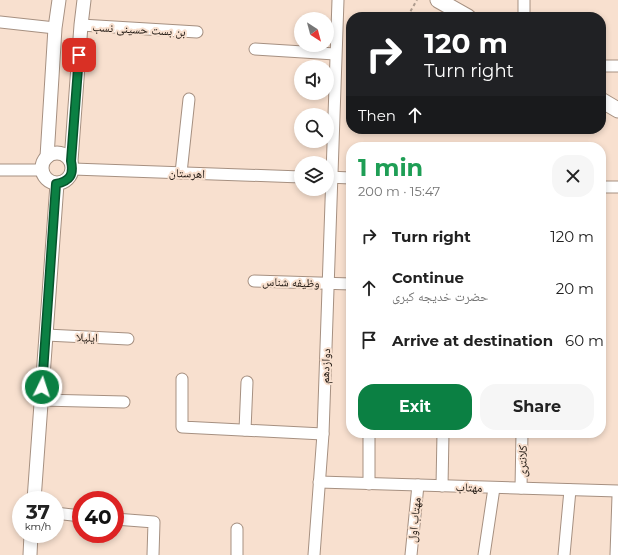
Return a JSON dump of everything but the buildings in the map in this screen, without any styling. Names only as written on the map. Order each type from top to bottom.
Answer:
[{"type":"main road","points":[[438,0],[459,12]]},
{"type":"main road","points":[[606,103],[618,110]]},
{"type":"street","points":[[47,157],[55,28],[59,0]]},
{"type":"street","points":[[72,165],[66,155],[58,152],[50,154],[44,160],[42,170],[43,175],[49,182],[56,184],[64,182],[71,177],[72,165],[81,25],[84,0]]},
{"type":"street","name":"دوازدهم","points":[[331,156],[338,0]]},
{"type":"street","points":[[524,0],[524,12]]},
{"type":"street","points":[[0,22],[55,28]]},
{"type":"street","name":"بن بست حسینی نسب","points":[[81,25],[198,32]]},
{"type":"street","points":[[255,49],[335,54]]},
{"type":"street","points":[[606,66],[618,66]]},
{"type":"street","points":[[181,172],[189,99]]},
{"type":"street","name":"اهرستان","points":[[72,165],[181,172],[294,177]]},
{"type":"street","points":[[0,170],[42,170]]},
{"type":"street","points":[[334,178],[346,178]]},
{"type":"street","points":[[35,491],[56,184]]},
{"type":"street","points":[[606,187],[618,187]]},
{"type":"street","name":"دوازدهم","points":[[314,555],[323,434],[329,196]]},
{"type":"street","name":"وظیفه شناس","points":[[254,281],[346,284]]},
{"type":"street","name":"ایلیلا","points":[[46,335],[128,339]]},
{"type":"street","points":[[182,379],[182,427],[323,434]]},
{"type":"street","points":[[245,430],[247,382]]},
{"type":"street","points":[[41,400],[124,402]]},
{"type":"street","points":[[369,438],[369,484]]},
{"type":"street","points":[[442,486],[443,438]]},
{"type":"street","name":"کلانتری","points":[[521,488],[522,438]]},
{"type":"street","name":"مهتاب","points":[[319,482],[618,492]]},
{"type":"street","name":"مهتاب اول","points":[[411,555],[418,485]]},
{"type":"street","points":[[484,555],[494,488]]},
{"type":"street","points":[[564,555],[570,490]]},
{"type":"street","points":[[616,555],[618,496]]},
{"type":"street","points":[[124,520],[154,522],[153,555]]},
{"type":"street","points":[[237,529],[237,555]]},
{"type":"street","points":[[30,555],[31,543]]},
{"type":"path","points":[[410,12],[417,0]]},
{"type":"route","points":[[42,387],[56,184],[64,182],[71,177],[73,169],[71,161],[79,55]]}]
